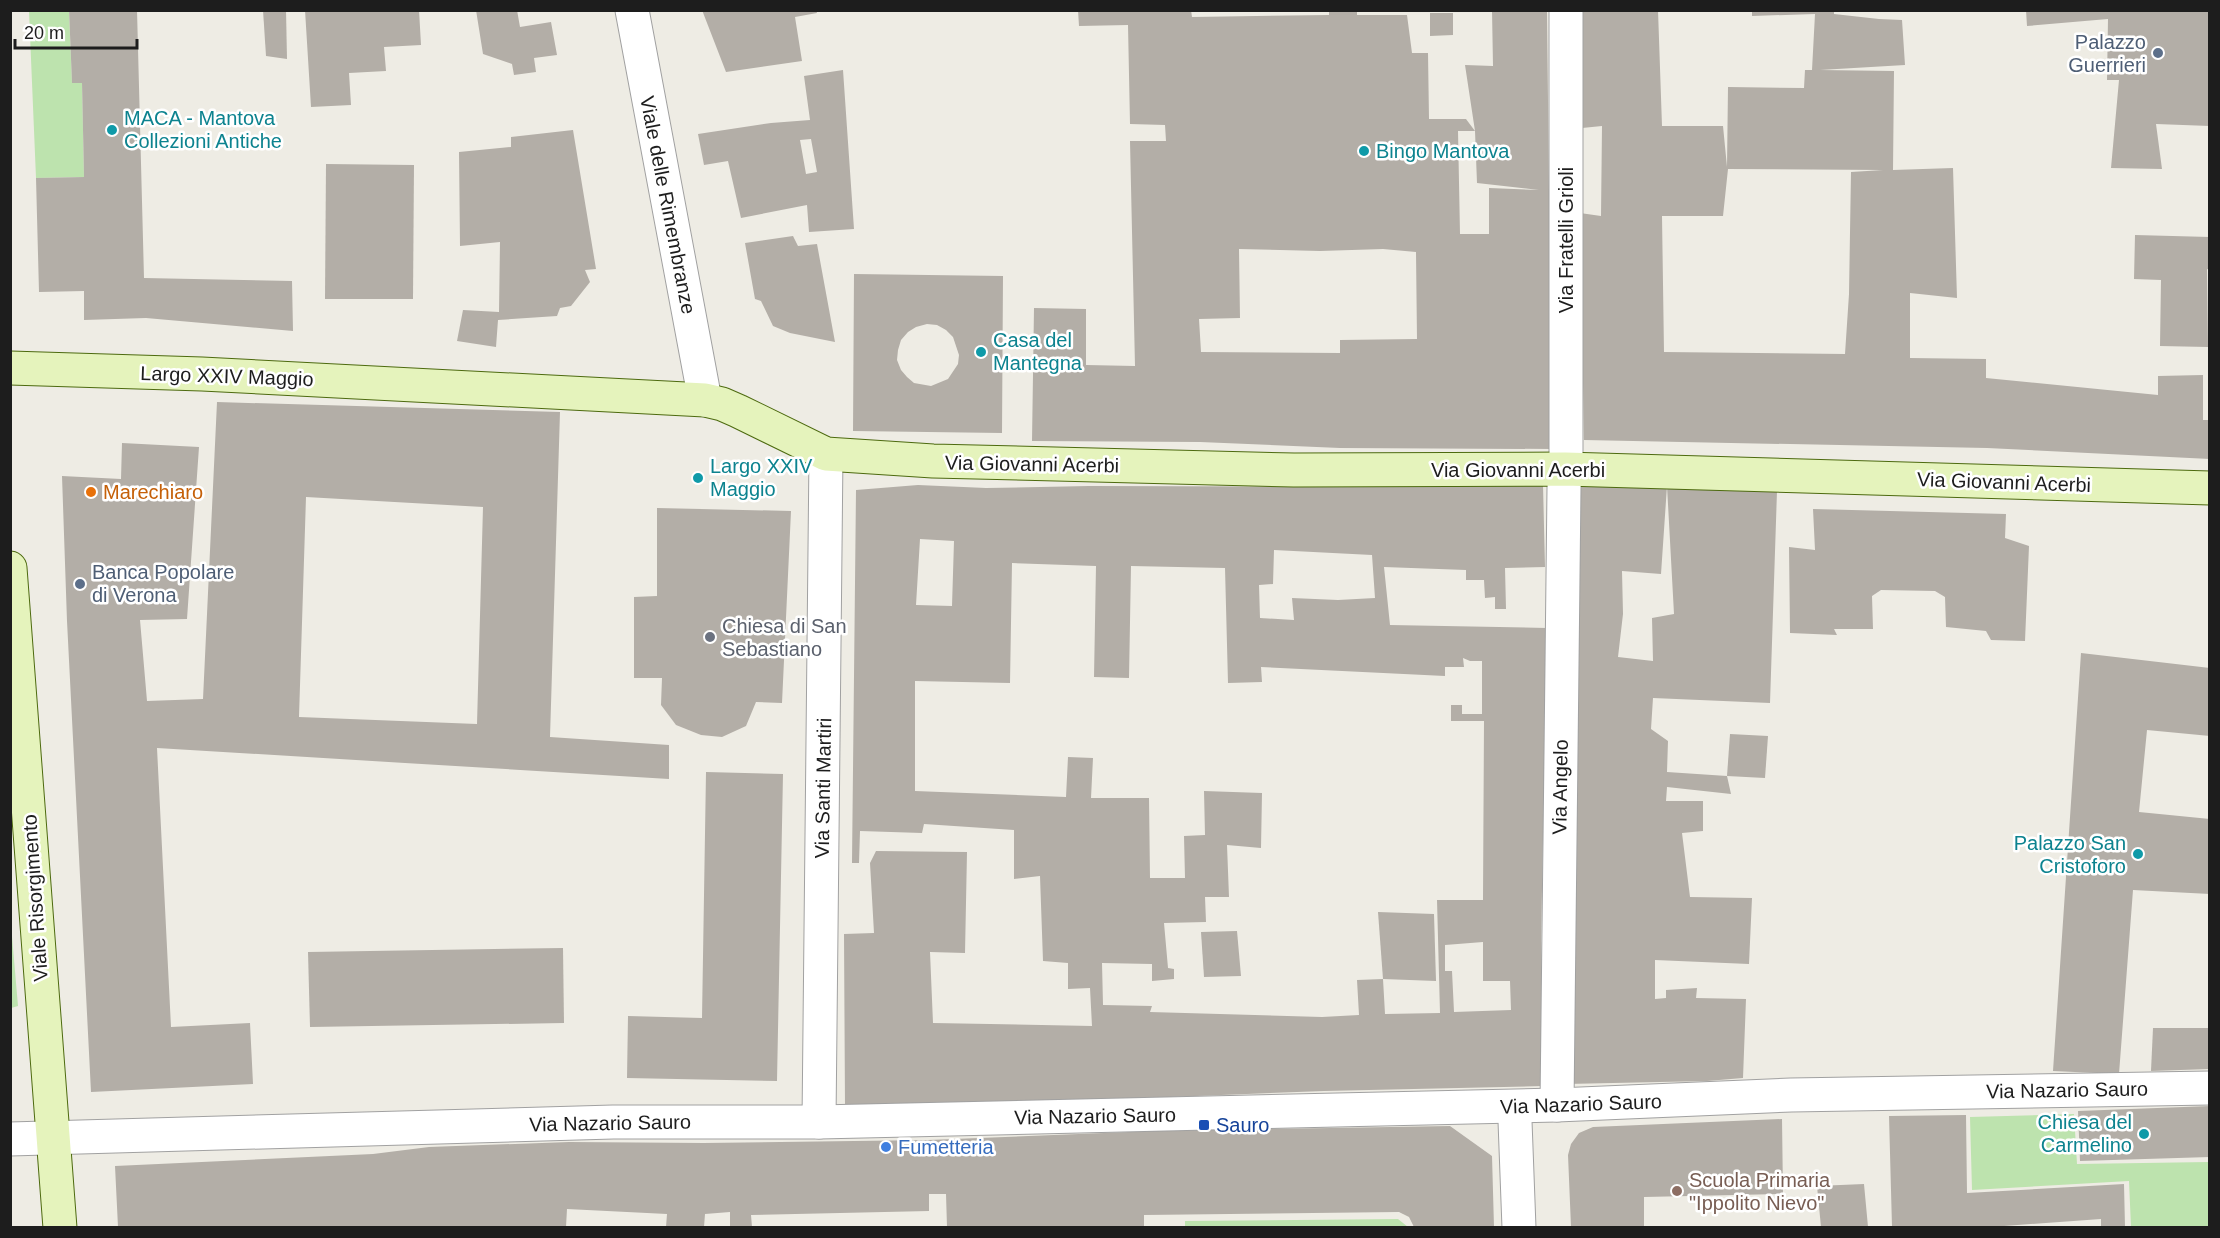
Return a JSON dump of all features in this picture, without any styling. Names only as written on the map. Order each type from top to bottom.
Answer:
[{"type":"street","name":"Viale delle Rimembranze","points":[[632,10],[705,400]]},
{"type":"street","name":"Via Fratelli Grioli","points":[[1565,469],[1566,10]]},
{"type":"street","name":"Largo XXIV Maggio","points":[[10,368],[202,374],[705,400],[738,411],[826,454]]},
{"type":"street","name":"Via Giovanni Acerbi","points":[[826,454],[933,461],[1294,470],[1565,469],[2210,488]]},
{"type":"street","name":"Via Santi Martiri","points":[[819,1122],[826,454]]},
{"type":"street","name":"Via Angelo","points":[[1557,1105],[1565,469]]},
{"type":"street","name":"Viale Risorgimento","points":[[10,568],[60,1227]]},
{"type":"street","name":"Via Nazario Sauro","points":[[10,1139],[613,1122],[819,1122],[1557,1105],[1791,1095],[2210,1088]]},
{"type":"street","points":[[1515,1121],[1519,1227]]},
{"type":"green space","points":[[29,11],[69,11],[72,83],[82,83],[84,177],[36,178]]},
{"type":"green space","points":[[10,913],[18,1006],[11,1008],[10,1008]]},
{"type":"green space","points":[[2074,1114],[2077,1164],[2209,1162],[2209,1227],[2131,1227],[2129,1181],[1972,1190],[1970,1117]]},
{"type":"green space","points":[[1398,1219],[1408,1227],[1185,1228],[1185,1221]]},
{"type":"building","name":"MACA - Mantova Collezioni Antiche","points":[[69,10],[137,10],[144,278],[292,281],[293,331],[146,318],[84,320],[84,291],[39,292],[36,178],[84,177],[82,83],[72,83]]},
{"type":"building","points":[[263,10],[286,10],[287,59],[266,56]]},
{"type":"building","points":[[305,10],[419,10],[421,45],[384,47],[386,71],[349,73],[351,105],[311,107]]},
{"type":"building","points":[[476,10],[517,10],[520,27],[551,22],[557,55],[534,58],[536,72],[514,75],[512,64],[483,54]]},
{"type":"building","points":[[702,10],[816,10],[817,13],[795,17],[802,61],[726,72]]},
{"type":"building","points":[[1078,10],[1191,10],[1192,17],[1329,15],[1329,10],[1357,10],[1357,15],[1407,15],[1412,53],[1428,53],[1429,119],[1466,119],[1475,131],[1465,65],[1493,66],[1492,10],[1547,10],[1552,252],[1552,449],[1340,448],[1200,442],[1032,441],[1034,308],[1086,309],[1086,365],[1135,366],[1130,141],[1166,141],[1165,125],[1130,124],[1128,25],[1079,26]],"holes":[[[1458,131],[1475,131],[1477,183],[1539,190],[1489,188],[1489,234],[1460,234]],[[1239,249],[1320,251],[1383,249],[1416,252],[1417,339],[1340,340],[1340,353],[1201,352],[1199,319],[1240,318]]]},
{"type":"building","points":[[1583,10],[1658,10],[1662,126],[1723,126],[1727,167],[1728,87],[1804,88],[1805,70],[1812,70],[1815,14],[1752,16],[1752,10],[1834,10],[1834,14],[1902,20],[1905,65],[1820,70],[1894,71],[1893,170],[1953,168],[1957,298],[1910,293],[1910,358],[1986,359],[1986,378],[2158,395],[2158,376],[2203,375],[2203,420],[2210,420],[2210,459],[1987,448],[1584,440],[1580,213],[1601,216],[1602,126],[1582,128]],"holes":[[[1728,169],[1883,170],[1851,172],[1849,294],[1845,354],[1664,352],[1662,216],[1723,216]]]},
{"type":"building","name":"Palazzo Guerrieri","points":[[2026,10],[2210,10],[2210,126],[2156,124],[2162,169],[2111,168],[2119,80],[2107,80],[2108,19],[2027,26]]},
{"type":"building","points":[[1430,13],[1453,13],[1453,35],[1430,36]]},
{"type":"building","points":[[843,70],[854,229],[809,232],[807,205],[741,218],[728,161],[704,165],[698,134],[771,123],[810,120],[804,76]],"holes":[[[811,139],[817,172],[806,174],[800,140]]]},
{"type":"building","points":[[573,130],[596,269],[585,270],[590,282],[571,306],[560,308],[557,316],[498,320],[496,347],[457,341],[463,310],[499,312],[500,242],[460,246],[459,152],[511,147],[511,137]]},
{"type":"building","points":[[326,164],[414,165],[413,299],[325,299]]},
{"type":"building","points":[[2135,235],[2210,237],[2210,270],[2207,269],[2208,347],[2160,346],[2161,280],[2134,279]]},
{"type":"building","points":[[793,236],[798,246],[817,244],[835,342],[790,333],[773,326],[761,301],[755,299],[745,243]]},
{"type":"building","name":"Casa del Mantegna","points":[[854,274],[1003,276],[1002,433],[853,431]],"holes":[[[927,324],[937,325],[953,337],[959,355],[958,364],[948,379],[931,386],[914,383],[901,370],[897,360],[901,340],[916,327]]]},
{"type":"building","points":[[217,402],[560,412],[550,737],[669,745],[669,779],[157,748],[171,1027],[250,1023],[253,1084],[91,1092],[67,621],[62,476],[121,479],[122,443],[199,447],[187,619],[140,620],[147,701],[203,699]],"holes":[[[306,497],[483,507],[477,724],[299,717]]]},
{"type":"building","points":[[918,485],[986,488],[1543,485],[1545,567],[1505,568],[1506,609],[1495,609],[1495,597],[1485,598],[1484,580],[1466,580],[1466,570],[1384,567],[1390,625],[1547,628],[1541,941],[1543,1086],[845,1106],[844,934],[874,933],[870,863],[876,851],[967,852],[965,953],[930,952],[933,1023],[1092,1026],[1090,988],[1068,989],[1068,963],[1043,961],[1040,876],[1014,879],[1014,830],[924,824],[922,833],[860,831],[859,863],[852,863],[856,490]],"holes":[[[920,539],[954,541],[952,606],[916,605]],[[1274,550],[1372,555],[1375,598],[1338,600],[1292,598],[1294,620],[1260,618],[1259,585],[1273,584]],[[1012,563],[1096,566],[1094,677],[1129,678],[1131,566],[1225,568],[1228,683],[1262,682],[1261,667],[1445,676],[1445,667],[1464,667],[1463,658],[1470,661],[1482,661],[1482,714],[1462,714],[1462,705],[1451,705],[1451,721],[1484,721],[1483,900],[1437,900],[1440,1013],[1385,1014],[1383,979],[1357,980],[1359,1015],[1322,1017],[1150,1012],[1152,1006],[1103,1005],[1102,963],[1152,964],[1152,981],[1174,979],[1174,969],[1168,968],[1164,923],[1206,922],[1205,897],[1229,897],[1227,845],[1261,848],[1262,793],[1204,791],[1205,835],[1184,836],[1185,878],[1150,878],[1149,798],[1091,798],[1093,758],[1068,757],[1066,797],[915,791],[915,681],[1010,683]],[[1483,942],[1483,981],[1510,981],[1511,1010],[1454,1012],[1452,971],[1445,971],[1445,945]]]},
{"type":"building","points":[[1667,486],[1777,491],[1770,703],[1653,698],[1651,729],[1668,741],[1667,772],[1727,776],[1731,794],[1667,787],[1666,801],[1703,801],[1703,831],[1682,833],[1690,897],[1752,898],[1749,964],[1655,960],[1655,999],[1666,998],[1666,990],[1697,988],[1696,998],[1746,999],[1743,1078],[1566,1084],[1577,487]],"holes":[[[1667,486],[1674,614],[1652,618],[1653,661],[1618,657],[1623,614],[1622,571],[1661,574]]]},
{"type":"building","name":"Chiesa di San Sebastiano","points":[[657,508],[791,511],[782,703],[756,702],[746,726],[722,737],[701,735],[676,725],[661,705],[662,678],[634,678],[634,597],[657,596]]},
{"type":"building","points":[[1813,509],[2006,514],[2005,538],[2029,546],[2025,641],[1991,640],[1986,631],[1946,627],[1945,597],[1935,591],[1881,590],[1872,596],[1873,629],[1834,629],[1837,635],[1790,633],[1789,547],[1815,550]]},
{"type":"building","name":"Palazzo San Cristoforo","points":[[2081,653],[2210,668],[2210,736],[2147,730],[2139,812],[2210,819],[2210,894],[2133,890],[2119,1074],[2053,1071]]},
{"type":"building","points":[[1730,734],[1768,736],[1765,778],[1727,776]]},
{"type":"building","points":[[706,772],[783,774],[777,1081],[627,1078],[628,1016],[702,1018]]},
{"type":"building","points":[[1378,912],[1434,914],[1436,981],[1383,979]]},
{"type":"building","points":[[1237,931],[1241,976],[1204,977],[1201,932]]},
{"type":"building","points":[[563,948],[564,1023],[310,1027],[308,952]]},
{"type":"building","points":[[2153,1028],[2210,1028],[2210,1069],[2151,1071]]},
{"type":"building","name":"Chiesa del Carmelino","points":[[2210,1106],[2210,1157],[2080,1161],[2078,1111]]},
{"type":"building","points":[[1966,1115],[1967,1193],[2124,1184],[2125,1227],[2101,1227],[2101,1219],[1991,1227],[1892,1227],[1889,1116]]},
{"type":"building","name":"Scuola Primaria \"Ippolito Nievo\"","points":[[1782,1119],[1783,1194],[1644,1197],[1644,1227],[1571,1227],[1568,1155],[1571,1144],[1579,1133],[1593,1127]]},
{"type":"building","points":[[1450,1126],[1492,1156],[1494,1227],[1414,1227],[1409,1217],[1399,1212],[1144,1215],[1144,1227],[947,1227],[946,1194],[929,1194],[929,1211],[751,1215],[752,1227],[730,1227],[730,1212],[705,1214],[704,1227],[666,1227],[667,1214],[567,1209],[566,1227],[118,1227],[115,1166],[373,1154],[429,1147],[569,1142],[928,1140],[1154,1131]]},
{"type":"building","points":[[1864,1184],[1868,1227],[1821,1227],[1817,1186]]},
{"type":"place","name":"Palazzo Guerrieri","points":[[2158,53]]},
{"type":"place","name":"MACA - Mantova Collezioni Antiche","points":[[112,130]]},
{"type":"place","name":"Bingo Mantova","points":[[1364,151]]},
{"type":"place","name":"Casa del Mantegna","points":[[981,352]]},
{"type":"place","name":"Largo XXIV Maggio","points":[[698,478]]},
{"type":"place","name":"Marechiaro","points":[[91,492]]},
{"type":"place","name":"Banca Popolare di Verona","points":[[80,584]]},
{"type":"place","name":"Chiesa di San Sebastiano","points":[[710,637]]},
{"type":"place","name":"Palazzo San Cristoforo","points":[[2138,854]]},
{"type":"place","name":"Sauro","points":[[1204,1125]]},
{"type":"place","name":"Chiesa del Carmelino","points":[[2144,1134]]},
{"type":"place","name":"Fumetteria","points":[[886,1147]]},
{"type":"place","name":"Scuola Primaria \"Ippolito Nievo\"","points":[[1677,1191]]}]
